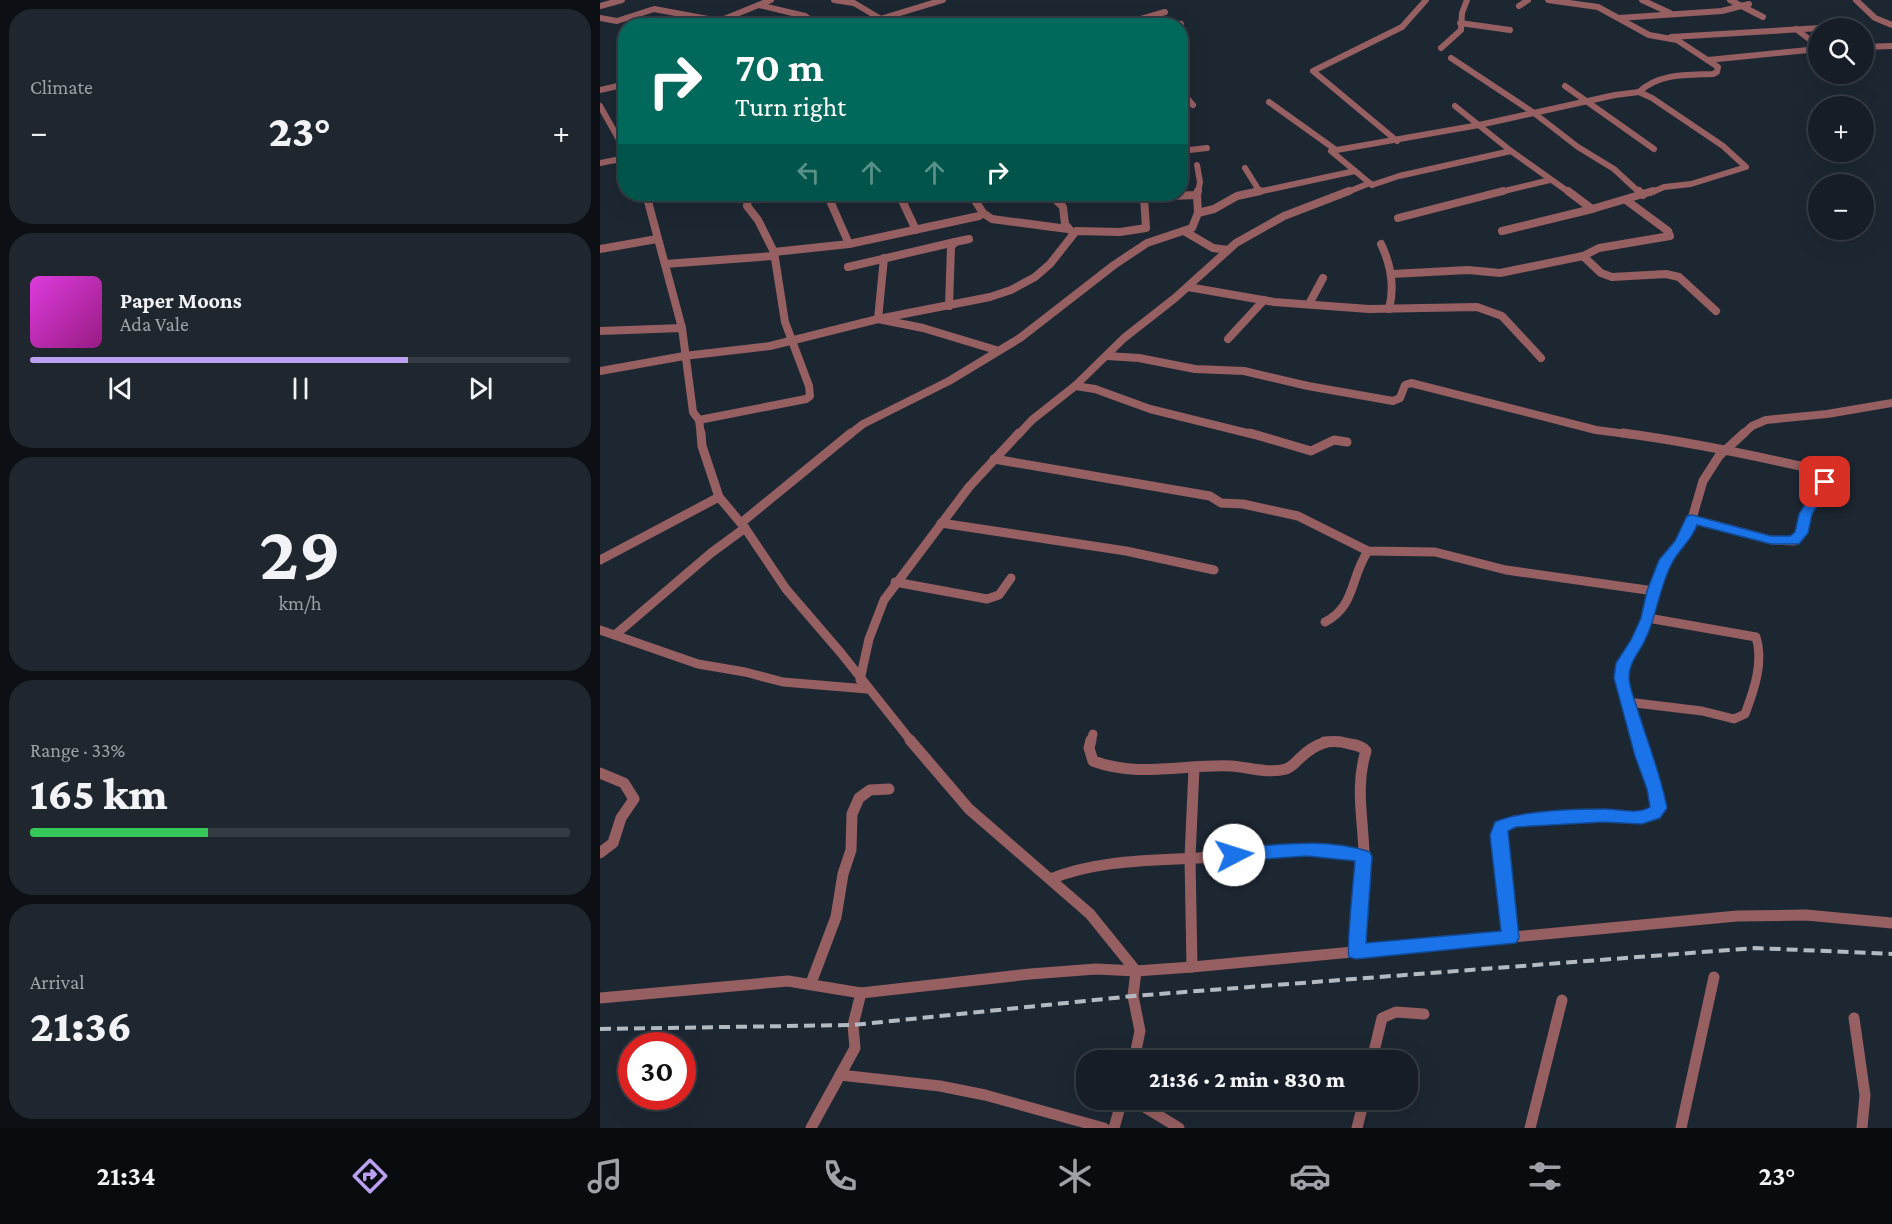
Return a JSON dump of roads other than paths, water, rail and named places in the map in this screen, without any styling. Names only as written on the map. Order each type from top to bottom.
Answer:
[{"type":"street","points":[[600,6],[622,0]]},
{"type":"street","points":[[726,18],[771,0]]},
{"type":"street","points":[[834,0],[856,1],[880,18]]},
{"type":"street","points":[[884,18],[942,0]]},
{"type":"street","points":[[1397,141],[1313,71],[1401,27],[1426,0]]},
{"type":"street","points":[[1442,48],[1461,30],[1460,23],[1467,0]]},
{"type":"street","points":[[1519,6],[1528,0]]},
{"type":"street","points":[[1548,0],[1592,5],[1648,35],[1669,38],[1728,32],[1808,28]]},
{"type":"street","points":[[1642,0],[1670,13]]},
{"type":"street","points":[[1730,0],[1763,18]]},
{"type":"street","points":[[1856,0],[1875,18],[1892,25]]},
{"type":"street","points":[[1619,18],[1722,11],[1749,4]]},
{"type":"street","points":[[759,5],[808,18]]},
{"type":"street","points":[[626,18],[654,9],[703,18]]},
{"type":"street","points":[[1144,18],[1165,12]]},
{"type":"street","points":[[600,18],[618,21]]},
{"type":"street","points":[[1460,23],[1510,30]]},
{"type":"street","points":[[1796,29],[1808,39]]},
{"type":"street","points":[[1639,92],[1647,83],[1717,72],[1718,68],[1708,60],[1669,38]]},
{"type":"street","points":[[1874,47],[1892,46]]},
{"type":"street","points":[[1708,60],[1808,49]]},
{"type":"street","points":[[1451,58],[1534,113],[1573,141],[1574,145],[1620,174],[1628,184],[1643,195]]},
{"type":"street","points":[[600,90],[618,86]]},
{"type":"street","points":[[1565,86],[1654,149]]},
{"type":"street","points":[[1372,186],[1331,153],[1336,150],[1397,141],[1639,92],[1652,98],[1723,146],[1746,167],[1697,182],[1664,187],[1626,200],[1502,231]]},
{"type":"street","points":[[1188,99],[1193,105]]},
{"type":"street","points":[[1269,102],[1336,150]]},
{"type":"street","points":[[1455,106],[1511,151],[1592,209]]},
{"type":"street","points":[[601,108],[618,138]]},
{"type":"street","points":[[1188,150],[1207,148]]},
{"type":"street","points":[[864,684],[869,639],[884,600],[895,582],[941,523],[994,459],[1032,420],[1075,386],[1124,338],[1188,287],[1227,250],[1247,235],[1275,221],[1370,183],[1372,186],[1399,176],[1511,151]]},
{"type":"street","points":[[600,164],[618,160]]},
{"type":"street","points":[[615,635],[660,600],[717,546],[863,424],[949,381],[1041,323],[1147,243],[1192,228],[1198,213],[1197,195],[1200,182],[1197,165]]},
{"type":"street","points":[[1245,168],[1260,192]]},
{"type":"street","points":[[1198,213],[1214,209],[1237,196],[1355,171]]},
{"type":"street","points":[[1398,218],[1422,210],[1550,180]]},
{"type":"street","points":[[1188,195],[1197,195]]},
{"type":"street","points":[[1392,273],[1468,270],[1500,273],[1583,256],[1599,248],[1670,236],[1668,231],[1626,200]]},
{"type":"street","points":[[648,201],[682,328],[693,412],[699,420],[702,446],[719,497],[743,526],[786,589],[841,653],[931,767],[969,809],[1090,914],[1136,971],[1133,996],[1140,1031],[1136,1050]]},
{"type":"street","points":[[699,420],[806,399],[810,396],[809,386],[785,322],[774,254],[758,220],[747,206],[748,201]]},
{"type":"street","points":[[830,201],[849,244]]},
{"type":"street","points":[[902,201],[916,230]]},
{"type":"street","points":[[975,201],[983,213],[992,219],[1071,231],[1120,232],[1146,228],[1143,201]]},
{"type":"street","points":[[1058,201],[1064,207],[1062,217],[1071,231]]},
{"type":"street","points":[[665,264],[839,247],[971,219],[983,213]]},
{"type":"street","points":[[600,370],[792,341],[878,319],[949,306],[1002,293],[1035,277],[1050,264],[1071,231]]},
{"type":"street","points":[[1184,231],[1213,248],[1227,250]]},
{"type":"street","points":[[600,249],[657,239]]},
{"type":"street","points":[[848,267],[969,239]]},
{"type":"street","points":[[949,306],[952,265],[950,249],[955,242]]},
{"type":"street","points":[[1381,244],[1392,273],[1393,292],[1389,309]]},
{"type":"street","points":[[1583,256],[1603,274],[1616,277],[1676,274],[1692,286],[1698,295],[1716,311]]},
{"type":"street","points":[[878,319],[884,258]]},
{"type":"street","points":[[1309,304],[1323,278]]},
{"type":"street","points":[[1188,287],[1264,300],[1309,304],[1389,309],[1477,308],[1502,316],[1541,358]]},
{"type":"street","points":[[1228,339],[1264,300]]},
{"type":"street","points":[[878,319],[923,328],[996,350]]},
{"type":"street","points":[[600,331],[682,328]]},
{"type":"street","points":[[1107,356],[1139,358],[1195,369],[1244,371],[1308,386],[1393,401],[1400,398],[1405,385],[1411,383],[1596,430],[1682,441],[1726,452],[1736,451],[1817,470],[1827,477],[1806,514],[1801,533],[1794,541],[1771,540],[1692,519]]},
{"type":"street","points":[[1075,386],[1112,394],[1151,410],[1286,442],[1311,451],[1334,440],[1347,442]]},
{"type":"street","points":[[1510,938],[1499,835],[1501,827],[1514,821],[1603,816],[1642,817],[1655,813],[1659,808],[1621,678],[1623,663],[1638,642],[1666,560],[1689,529],[1703,481],[1719,456],[1752,426],[1766,420],[1827,414],[1892,403]]},
{"type":"street","points":[[994,459],[1210,496],[1221,503],[1243,504],[1298,516],[1368,551],[1435,552],[1506,570],[1654,591]]},
{"type":"street","points":[[600,560],[719,497]]},
{"type":"street","points":[[941,523],[1117,549],[1214,570]]},
{"type":"street","points":[[1325,622],[1342,613],[1350,597],[1359,565],[1368,551]]},
{"type":"street","points":[[895,582],[987,599],[999,595],[1011,578]]},
{"type":"street","points":[[1627,702],[1702,711],[1734,719],[1745,714],[1751,697],[1760,647],[1756,637],[1648,618]]},
{"type":"street","points":[[600,630],[699,664],[745,672],[783,682],[864,684]]},
{"type":"street","points":[[1093,734],[1090,755],[1093,761],[1100,765],[1149,769],[1228,766],[1284,770],[1318,742],[1335,741],[1363,747],[1366,751],[1358,794],[1364,857],[1361,919],[1356,951]]},
{"type":"street","points":[[1192,967],[1190,858],[1194,768]]},
{"type":"street","points":[[600,773],[624,783],[634,799],[621,818],[613,843],[600,852]]},
{"type":"street","points":[[811,983],[836,917],[843,874],[851,850],[852,814],[859,798],[870,790],[889,789]]},
{"type":"street","points":[[1050,879],[1064,873],[1108,862],[1307,849],[1353,853],[1364,857]]},
{"type":"street","points":[[600,998],[788,981],[861,993],[1030,974],[1096,969],[1136,971],[1192,967],[1776,914],[1892,923]]},
{"type":"street","points":[[1682,1128],[1714,977]]},
{"type":"street","points":[[811,1128],[855,1048],[853,1025],[861,993]]},
{"type":"street","points":[[1530,1128],[1562,1000]]},
{"type":"street","points":[[1374,1050],[1380,1019],[1388,1012],[1424,1014]]},
{"type":"street","points":[[1854,1018],[1865,1095],[1862,1128]]},
{"type":"street","points":[[840,1075],[939,1086],[985,1095],[1104,1128]]},
{"type":"street","points":[[1114,1128],[1119,1110]]},
{"type":"street","points":[[1150,1110],[1179,1128]]},
{"type":"street","points":[[1357,1128],[1362,1110]]},
{"type":"railway","points":[[600,1029],[853,1025],[1133,996],[1755,948],[1892,954]]}]
